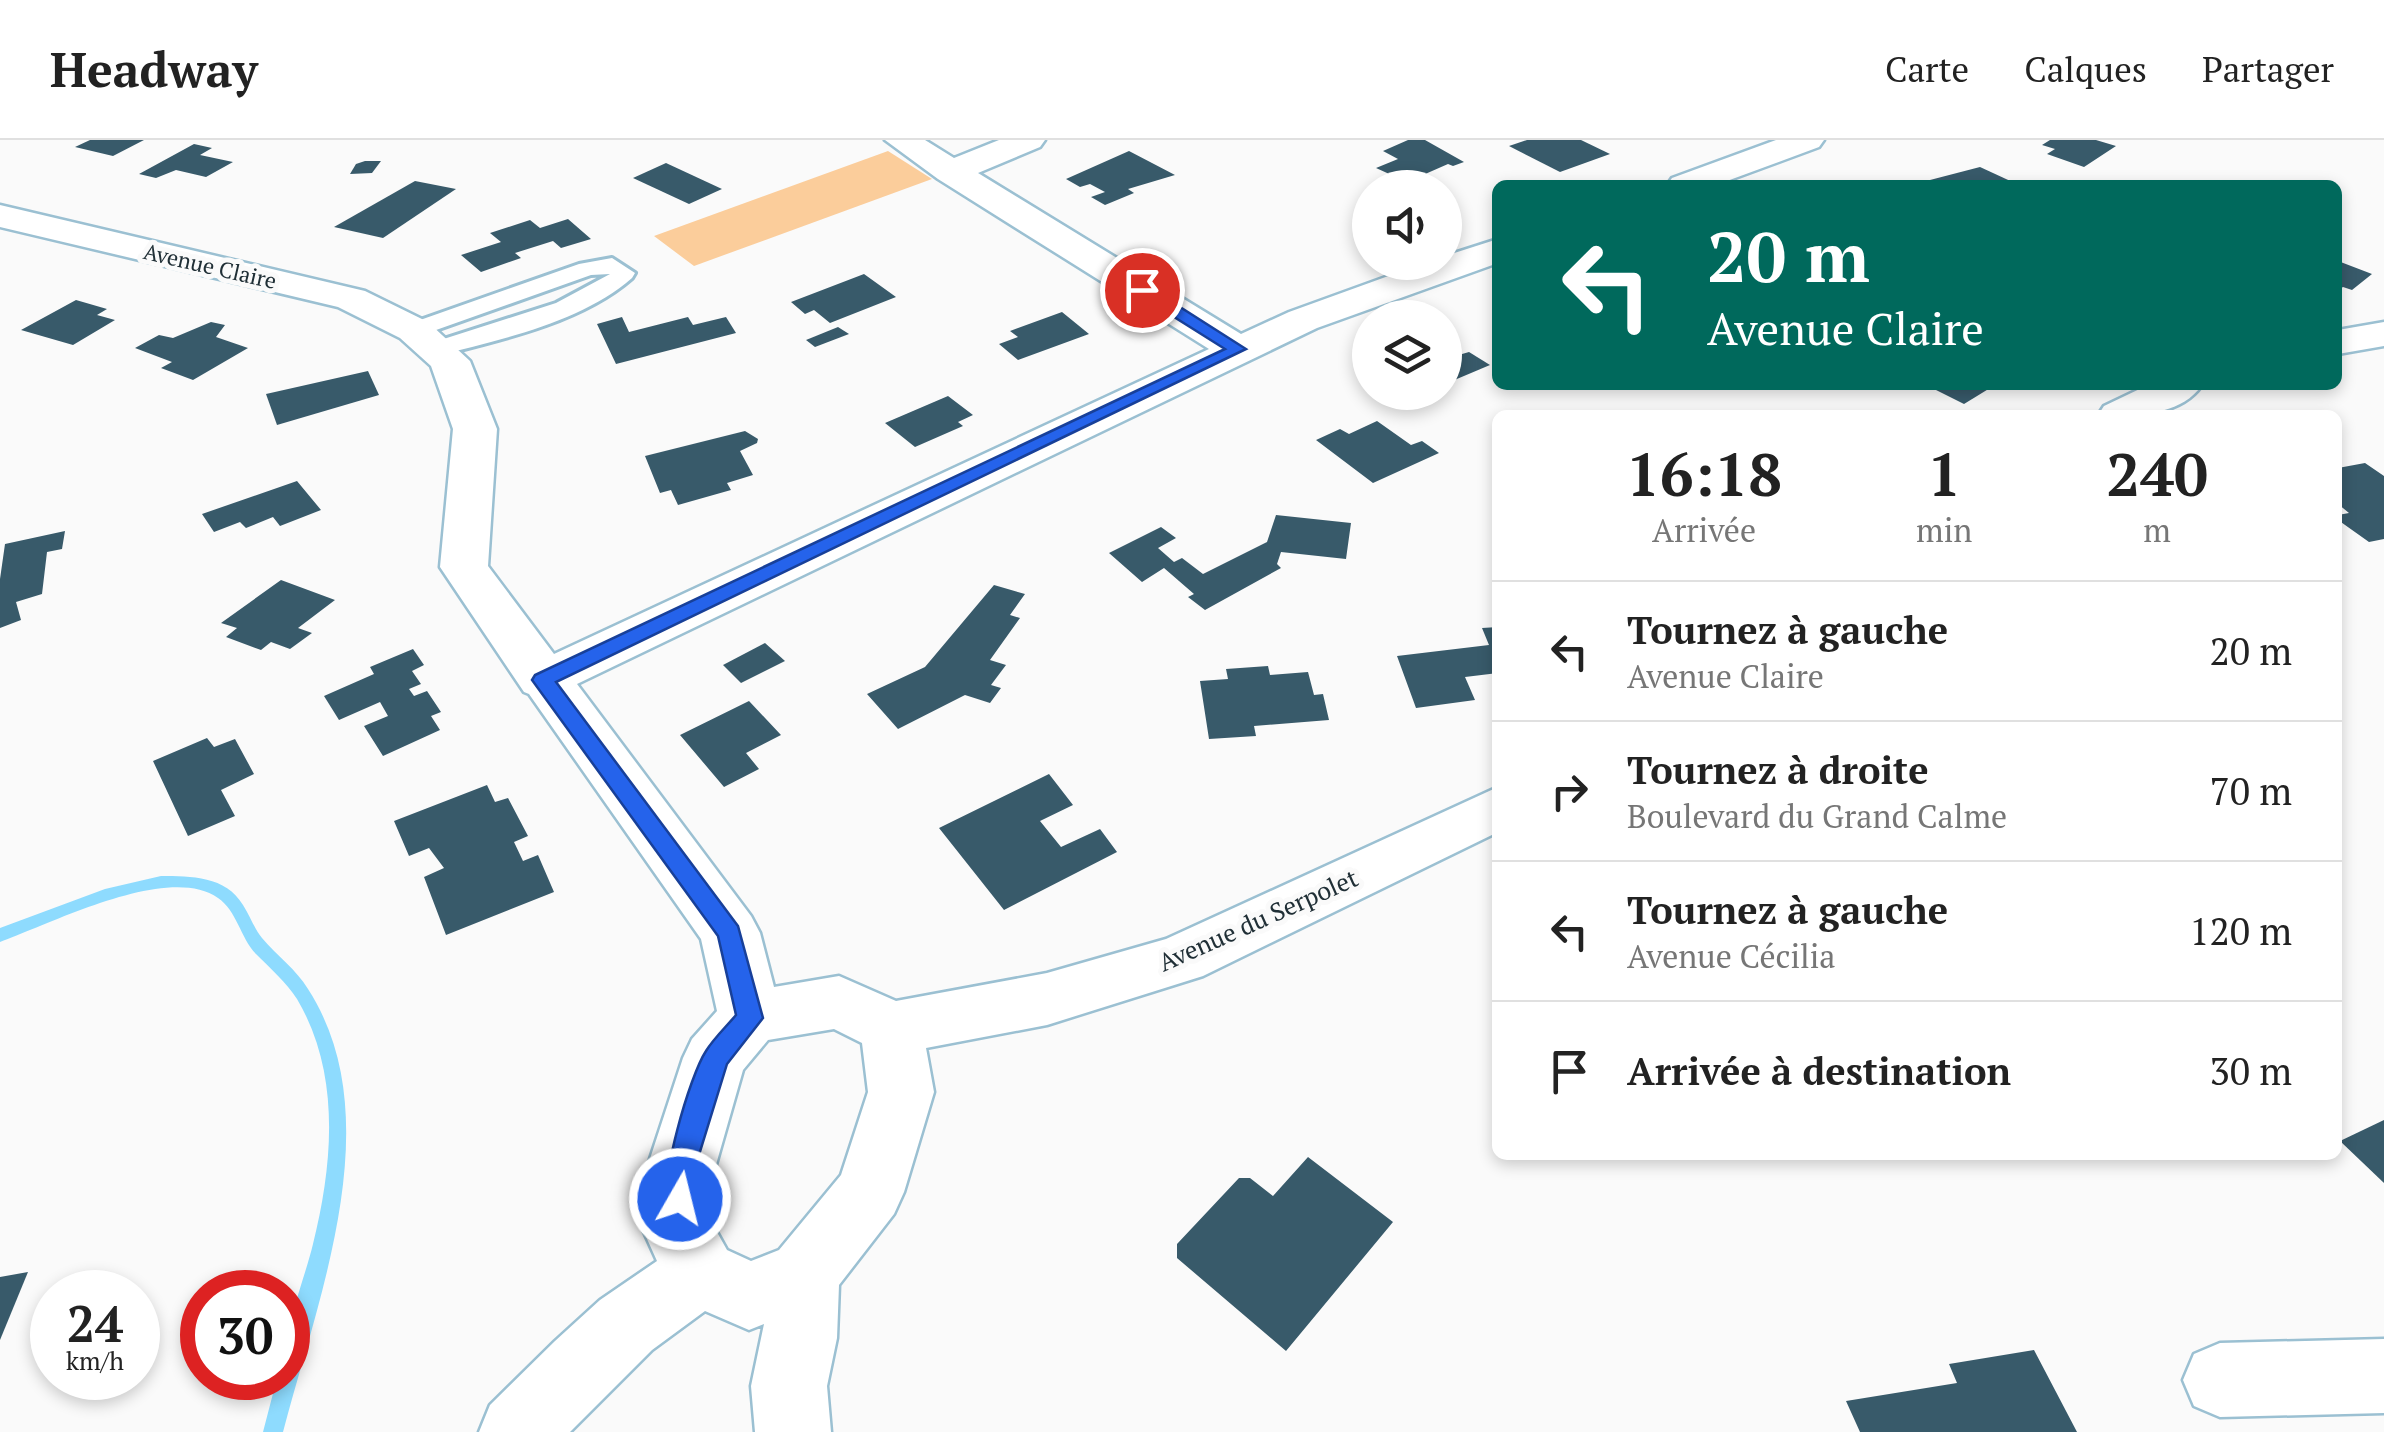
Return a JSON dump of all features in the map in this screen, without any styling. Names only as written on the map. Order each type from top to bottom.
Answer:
[{"type":"street","points":[[902,140],[1237,349]]},
{"type":"street","points":[[950,172],[1028,140]]},
{"type":"street","points":[[1698,180],[1807,140]]},
{"type":"street","name":"Avenue Claire","points":[[0,216],[351,299],[425,340]]},
{"type":"street","points":[[542,680],[1237,349],[1302,320],[1492,252]]},
{"type":"street","points":[[2342,341],[2384,334]]},
{"type":"street","points":[[425,340],[450,361],[475,429],[464,567],[542,680],[730,933],[750,1018]]},
{"type":"street","points":[[2129,410],[2171,390]]},
{"type":"street","name":"Avenue du Serpolet","points":[[892,1028],[1047,999],[1182,960],[1492,811]]},
{"type":"street","points":[[839,1002],[892,1028],[901,1092],[870,1192],[804,1274],[748,1296],[702,1274],[678,1230],[680,1168],[715,1058],[750,1018],[839,1002]]},
{"type":"street","points":[[517,1432],[614,1334],[666,1292],[702,1274]]},
{"type":"street","points":[[793,1432],[788,1386],[800,1338],[804,1274]]},
{"type":"street","points":[[2220,1380],[2384,1376]]},
{"type":"lane","points":[[612,264],[624,273],[613,286],[580,301],[425,340],[587,269],[612,264]]},
{"type":"shaded area","points":[[888,151],[932,179],[694,266],[654,236]]},
{"type":"building","points":[[90,140],[144,140],[113,156],[75,147]]},
{"type":"building","points":[[1408,140],[1425,140],[1464,162],[1434,170],[1380,170],[1376,168],[1398,159],[1383,151]]},
{"type":"building","points":[[1527,140],[1581,140],[1610,154],[1560,172],[1509,146]]},
{"type":"building","points":[[2050,140],[2096,140],[2116,146],[2084,167],[2047,154],[2055,149],[2042,145]]},
{"type":"building","points":[[194,144],[212,148],[200,155],[233,162],[206,177],[176,170],[156,178],[139,174]]},
{"type":"building","points":[[1129,151],[1175,175],[1128,189],[1134,193],[1105,205],[1091,197],[1105,192],[1090,184],[1080,187],[1066,179]]},
{"type":"building","points":[[381,161],[372,173],[350,174],[356,164]]},
{"type":"building","points":[[666,163],[722,189],[689,204],[633,178]]},
{"type":"building","points":[[1980,167],[2008,180],[1930,180]]},
{"type":"building","points":[[415,181],[456,189],[383,238],[334,227]]},
{"type":"building","points":[[568,219],[591,239],[561,248],[553,241],[515,253],[521,258],[481,272],[461,255],[501,242],[490,233],[530,220],[540,228]]},
{"type":"building","points":[[2342,263],[2372,274],[2352,290],[2343,287]]},
{"type":"building","points":[[864,274],[896,297],[830,323],[814,310],[805,314],[791,302]]},
{"type":"building","points":[[76,300],[107,309],[97,315],[115,320],[73,345],[21,330]]},
{"type":"building","points":[[1062,312],[1089,334],[1018,360],[999,344],[1018,337],[1010,331]]},
{"type":"building","points":[[622,317],[629,332],[688,317],[693,325],[726,317],[736,333],[616,364],[597,324]]},
{"type":"building","points":[[211,322],[225,325],[216,337],[248,348],[193,380],[161,368],[172,362],[135,348],[159,335],[173,338]]},
{"type":"building","points":[[838,327],[849,334],[815,347],[806,340]]},
{"type":"building","points":[[1469,352],[1490,365],[1462,377],[1462,354]]},
{"type":"building","points":[[368,371],[379,395],[277,425],[266,394]]},
{"type":"building","points":[[1936,390],[1987,390],[1964,404]]},
{"type":"building","points":[[948,396],[973,415],[958,422],[963,426],[915,447],[885,423]]},
{"type":"building","points":[[1377,421],[1411,445],[1422,441],[1439,453],[1373,483],[1316,440],[1340,429],[1349,434]]},
{"type":"building","points":[[745,431],[758,439],[740,451],[753,475],[727,483],[731,490],[678,505],[671,490],[660,493],[645,456]]},
{"type":"building","points":[[2365,463],[2384,476],[2384,539],[2369,542],[2342,523],[2342,514],[2349,513],[2342,507],[2342,467]]},
{"type":"building","points":[[297,481],[321,510],[280,526],[273,517],[246,528],[240,522],[214,532],[202,514]]},
{"type":"building","points":[[1276,515],[1351,523],[1346,559],[1281,552],[1277,564],[1281,568],[1205,610],[1188,597],[1194,594],[1164,568],[1142,582],[1109,553],[1161,527],[1176,538],[1158,548],[1174,562],[1182,558],[1203,574],[1267,542]]},
{"type":"building","points":[[65,531],[62,549],[47,552],[42,594],[16,602],[21,620],[0,628],[5,544]]},
{"type":"building","points":[[281,580],[335,600],[298,628],[312,633],[290,649],[271,642],[261,650],[226,637],[237,628],[221,623]]},
{"type":"building","points":[[994,585],[1025,594],[1010,615],[1020,618],[990,660],[1006,665],[991,685],[1001,688],[990,703],[965,695],[898,729],[867,694],[925,667]]},
{"type":"building","points":[[1492,627],[1492,674],[1465,677],[1475,700],[1416,708],[1397,656],[1489,645],[1482,628]]},
{"type":"building","points":[[765,643],[785,661],[741,683],[723,665]]},
{"type":"building","points":[[413,649],[424,665],[412,671],[421,684],[409,689],[414,696],[427,691],[441,712],[431,716],[440,730],[383,756],[364,726],[388,716],[380,702],[339,720],[324,696],[374,674],[370,667]]},
{"type":"building","points":[[1268,666],[1270,675],[1308,672],[1314,695],[1323,694],[1329,720],[1254,726],[1256,736],[1209,739],[1200,681],[1228,679],[1226,669]]},
{"type":"building","points":[[749,701],[781,735],[746,753],[759,769],[724,787],[680,735]]},
{"type":"building","points":[[207,738],[214,747],[235,739],[254,774],[221,790],[235,816],[188,836],[153,761]]},
{"type":"building","points":[[1049,774],[1073,805],[1040,821],[1061,847],[1100,829],[1117,852],[1004,910],[939,828]]},
{"type":"building","points":[[487,785],[495,802],[508,798],[528,836],[514,842],[523,861],[538,855],[554,892],[446,935],[424,877],[444,868],[429,848],[409,856],[394,821]]},
{"type":"building","points":[[2384,1120],[2384,1183],[2342,1143]]},
{"type":"building","points":[[1308,1157],[1393,1222],[1286,1351],[1177,1258],[1177,1244],[1239,1178],[1250,1178],[1273,1196]]},
{"type":"building","points":[[28,1272],[0,1340],[0,1277]]},
{"type":"building","points":[[2034,1350],[2077,1432],[1860,1432],[1846,1401],[1957,1383],[1949,1364]]},
{"type":"waterway","points":[[0,935],[105,895],[161,882],[212,887],[229,898],[252,938],[304,996],[325,1040],[336,1086],[334,1184],[310,1293]]},
{"type":"waterway","points":[[273,1432],[281,1400]]},
{"type":"route","points":[[680,1199],[680,1168],[715,1058],[750,1018],[730,933],[542,680],[1237,349],[1142,290]]}]
